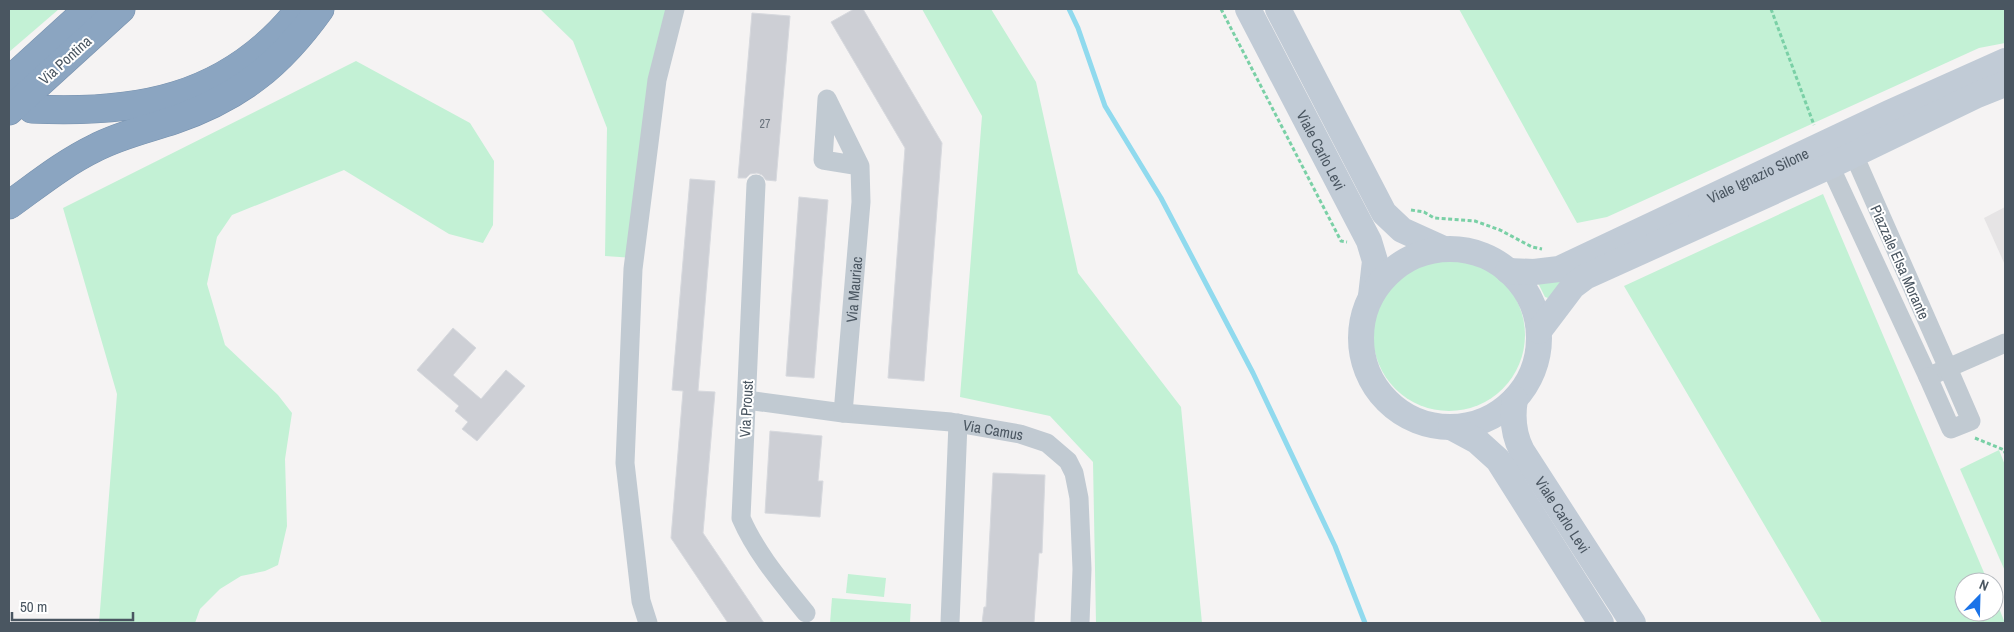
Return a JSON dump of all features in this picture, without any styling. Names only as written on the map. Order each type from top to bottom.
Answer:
[{"type":"highway","name":"Via Pontina","points":[[9,81],[88,9]]},
{"type":"highway","name":"Via Pontina","points":[[21,110],[121,9]]},
{"type":"highway","points":[[21,110],[71,111],[112,109],[156,102],[190,91],[221,76],[247,60],[278,33],[300,9]]},
{"type":"highway","points":[[9,205],[63,167],[95,148],[123,136],[195,112],[238,90],[272,65],[320,9]]},
{"type":"street","points":[[648,623],[641,600],[625,463],[632,269],[658,80],[674,9]]},
{"type":"street","name":"Viale Carlo Levi","points":[[1248,9],[1369,241],[1375,261],[1371,296]]},
{"type":"street","name":"Viale Carlo Levi","points":[[1278,9],[1384,213],[1402,230],[1444,249]]},
{"type":"street","name":"Viale Ignazio Silone","points":[[1508,271],[1534,272],[1560,269],[1888,113],[2005,60]]},
{"type":"street","name":"Viale Ignazio Silone","points":[[1539,331],[1573,286],[1586,277],[1854,155],[1975,96],[2005,84]]},
{"type":"street","name":"Piazzale Elsa Morante","points":[[1830,166],[1951,429],[1961,425],[1971,420],[1854,155]]},
{"type":"street","name":"Via Mauriac","points":[[843,413],[861,202],[860,166]]},
{"type":"street","name":"Via Proust","points":[[756,184],[741,518],[764,560],[806,613]]},
{"type":"street","points":[[1444,249],[1462,250],[1478,254],[1494,261],[1508,271],[1522,286],[1532,304],[1539,331],[1535,364],[1527,383],[1515,399],[1497,414],[1475,424],[1451,427],[1424,423],[1399,411],[1385,399],[1373,384],[1361,349],[1364,313],[1371,296],[1381,281],[1394,268],[1410,258],[1426,252],[1444,249]]},
{"type":"street","points":[[1928,377],[2005,343]]},
{"type":"street","name":"Viale Carlo Levi","points":[[1515,399],[1513,417],[1517,442],[1634,623]]},
{"type":"street","name":"Via Camus","points":[[747,400],[843,413],[958,423],[1020,434],[1038,440],[1057,450],[1068,461],[1074,473],[1080,498],[1082,569],[1080,623]]},
{"type":"street","points":[[950,623],[958,423]]},
{"type":"street","name":"Viale Carlo Levi","points":[[1451,427],[1477,441],[1498,460],[1601,623]]},
{"type":"path","points":[[1221,9],[1341,240],[1347,242],[1353,239]]},
{"type":"path","points":[[1771,9],[1814,127]]},
{"type":"path","points":[[1408,210],[1424,212],[1434,218],[1475,221],[1500,230],[1532,247],[1552,248]]},
{"type":"path","points":[[1961,425],[1966,434],[2004,450],[2005,453]]},
{"type":"shaded area","points":[[2005,207],[2005,265],[1984,218]]},
{"type":"green space","points":[[9,9],[59,9],[9,52]]},
{"type":"green space","points":[[540,9],[675,9],[634,258],[605,256],[607,128],[573,41]]},
{"type":"green space","points":[[922,9],[991,9],[1036,82],[1078,273],[1181,407],[1202,623],[1096,623],[1093,462],[1050,416],[960,397],[982,116]]},
{"type":"green space","points":[[1459,9],[2005,9],[2005,43],[1979,48],[1607,217],[1577,223]]},
{"type":"green space","points":[[356,61],[470,123],[494,161],[493,225],[483,243],[449,234],[344,170],[232,215],[217,237],[207,284],[225,345],[278,395],[292,413],[285,459],[287,526],[278,565],[265,571],[241,576],[220,589],[200,609],[195,623],[99,623],[117,394],[63,208]]},
{"type":"green space","points":[[1823,194],[1984,572],[1954,572],[1954,622],[2004,621],[2005,623],[1822,623],[1624,286]]},
{"type":"green space","points":[[1602,256],[1548,298],[1545,297],[1538,283]]},
{"type":"green space","points":[[1449,259],[1478,265],[1503,281],[1519,306],[1525,335],[1519,364],[1503,389],[1478,405],[1449,411],[1420,405],[1395,389],[1379,364],[1373,335],[1379,306],[1395,281],[1420,265]]},
{"type":"green space","points":[[1999,450],[2005,465],[2005,571],[1960,469]]},
{"type":"green space","points":[[848,574],[886,578],[884,597],[846,593]]},
{"type":"green space","points":[[832,598],[911,604],[910,623],[830,623]]},
{"type":"building","points":[[854,9],[863,9],[942,143],[924,381],[888,378],[905,148],[831,22]]},
{"type":"building","points":[[752,13],[790,16],[776,181],[766,180],[757,173],[750,174],[746,178],[738,178]]},
{"type":"building","points":[[690,179],[715,181],[698,391],[715,392],[703,533],[764,623],[728,623],[671,538],[683,391],[672,390]]},
{"type":"building","points":[[799,197],[828,200],[814,378],[786,376]]},
{"type":"building","points":[[453,328],[476,348],[453,375],[481,399],[506,370],[525,386],[477,441],[462,429],[468,422],[455,411],[459,406],[417,370]]},
{"type":"building","points":[[770,431],[822,436],[818,481],[823,481],[820,517],[765,513]]},
{"type":"building","points":[[993,473],[1045,475],[1042,553],[1039,553],[1034,623],[982,623],[984,607],[986,607]]},
{"type":"waterway","points":[[1069,9],[1078,28],[1105,106],[1161,198],[1253,373],[1335,546],[1365,623]]}]
